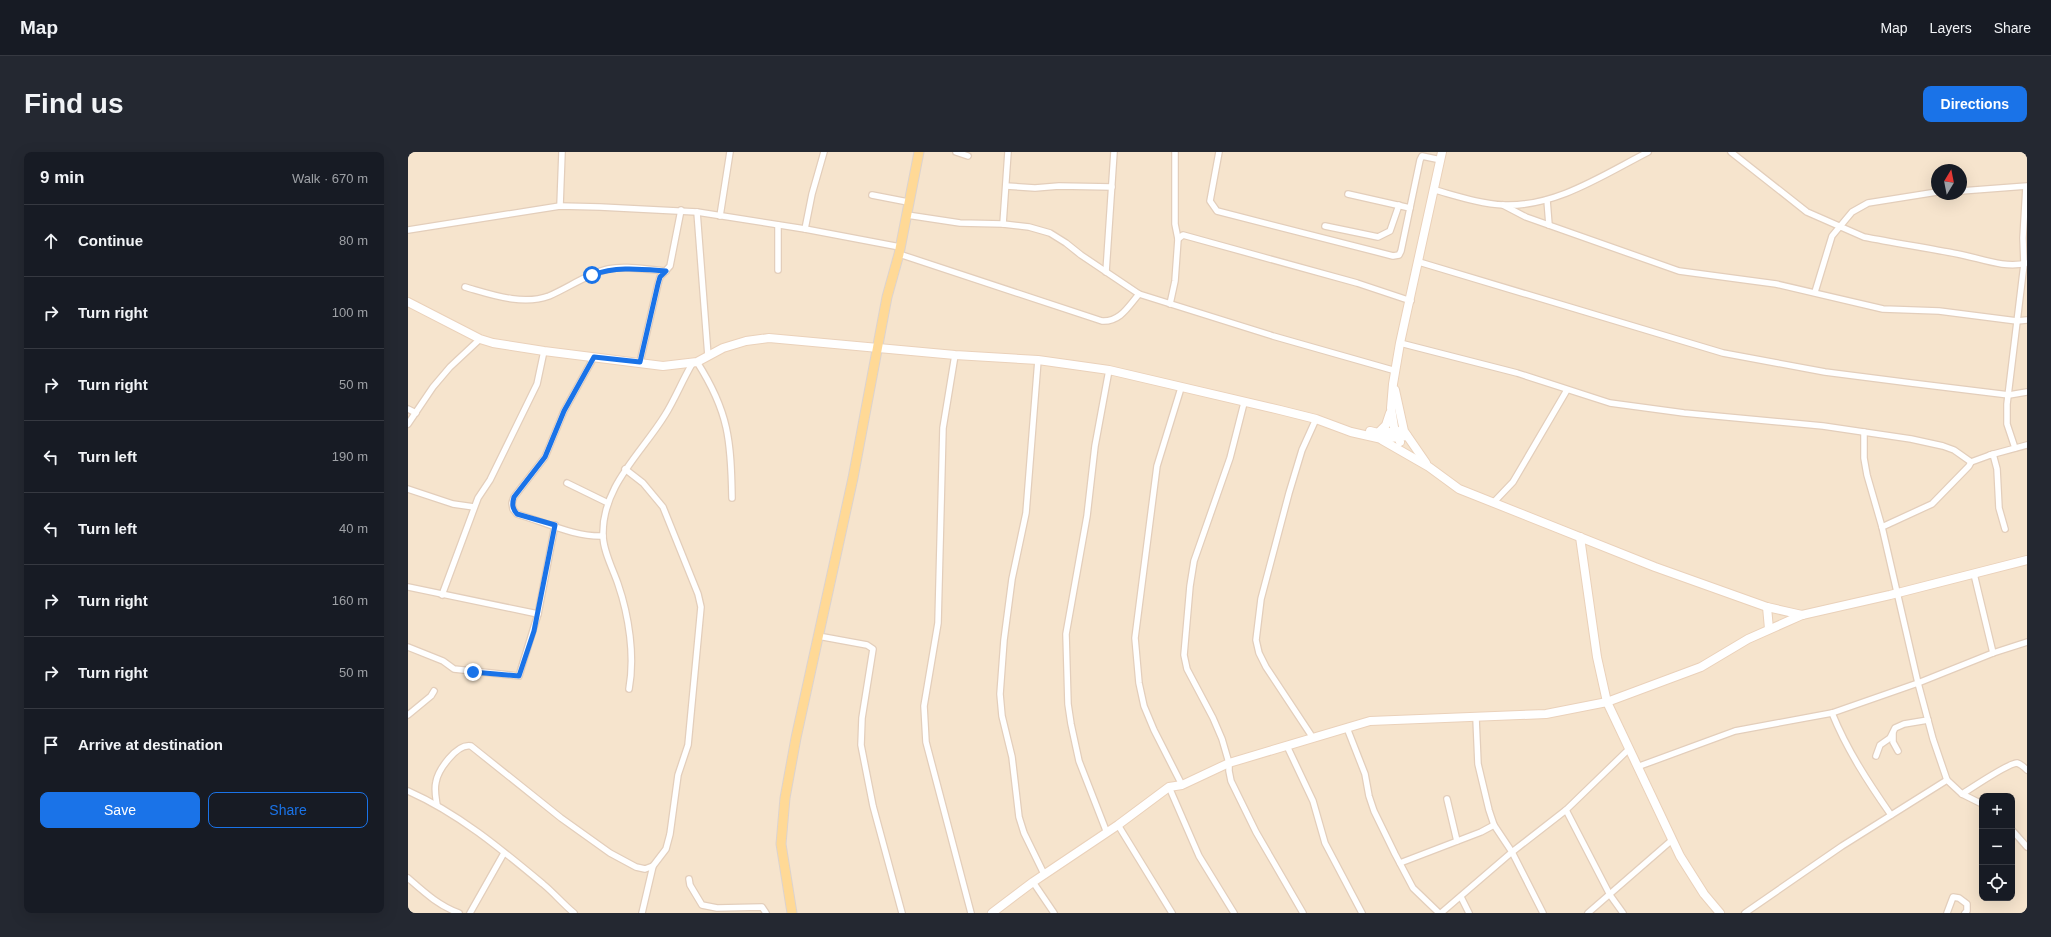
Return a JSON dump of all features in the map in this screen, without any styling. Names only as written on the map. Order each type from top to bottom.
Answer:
[{"type":"main road","points":[[792,913],[783,863],[782,826],[789,769],[853,478],[887,297],[900,251],[908,202],[919,152]]},
{"type":"street","points":[[560,206],[562,152]]},
{"type":"street","points":[[720,216],[730,152]]},
{"type":"street","points":[[806,229],[812,194],[824,152]]},
{"type":"street","points":[[956,152],[968,156]]},
{"type":"street","points":[[1003,224],[1008,152]]},
{"type":"street","points":[[1106,272],[1114,152]]},
{"type":"street","points":[[1170,304],[1175,281],[1178,239],[1175,224],[1175,152]]},
{"type":"street","points":[[1219,152],[1210,201],[1217,211],[1393,256],[1399,255],[1402,251],[1420,160],[1422,156],[1442,156],[1411,301],[1400,343],[1393,384],[1391,408],[1386,425],[1380,436]]},
{"type":"street","points":[[1435,190],[1503,205],[1529,204],[1547,200],[1577,189],[1648,152]]},
{"type":"street","points":[[1731,152],[1807,212],[1826,222],[1840,226],[1864,237],[1969,256],[1991,262],[2025,263]]},
{"type":"street","points":[[1006,186],[1035,188],[1059,186],[1112,187]]},
{"type":"street","points":[[1967,191],[2026,187],[2023,238],[2025,263],[2016,321],[2007,404],[2007,424],[2015,448]]},
{"type":"street","points":[[1815,292],[1832,236],[1852,212],[1868,203],[1931,193]]},
{"type":"street","points":[[1348,194],[1410,208]]},
{"type":"street","points":[[872,195],[908,202]]},
{"type":"street","points":[[1547,200],[1549,225]]},
{"type":"street","points":[[1325,226],[1378,238],[1390,232],[1399,205]]},
{"type":"street","points":[[1503,205],[1526,217],[1679,271],[1776,284],[1815,292],[1883,310],[1945,311],[2016,321],[2027,320]]},
{"type":"street","points":[[408,230],[560,206],[681,210],[806,229],[900,251],[1102,321],[1110,322],[1122,316],[1139,294]]},
{"type":"street","points":[[640,362],[660,277],[670,266],[681,210]]},
{"type":"street","points":[[696,212],[708,356]]},
{"type":"street","points":[[907,214],[960,223],[1003,224],[1029,227],[1050,233],[1139,294],[1273,336],[1396,371]]},
{"type":"street","points":[[778,225],[778,270]]},
{"type":"street","points":[[1178,239],[1181,235],[1187,235],[1357,283],[1411,301]]},
{"type":"street","points":[[1419,262],[1723,352],[1826,372],[2009,395],[2027,392]]},
{"type":"street","points":[[465,287],[503,297],[536,298],[548,296],[608,269],[624,268],[666,271]]},
{"type":"street","points":[[408,302],[480,339],[544,351],[663,366],[694,363],[723,348],[746,341],[769,338],[878,349],[1038,360],[1108,370],[1316,420],[1351,432],[1364,430],[1380,436],[1429,467],[1459,489],[1580,537],[1767,607],[1802,615]]},
{"type":"street","points":[[408,424],[450,367],[480,339]]},
{"type":"street","points":[[1400,343],[1517,373],[1610,403],[1641,408],[1797,423],[1864,432],[1943,446],[1954,450],[1971,462]]},
{"type":"street","points":[[442,595],[474,507],[493,473],[537,384],[544,351]]},
{"type":"street","points":[[955,355],[943,428],[938,623],[926,691],[925,721],[926,742],[971,913]]},
{"type":"street","points":[[594,357],[564,411],[545,457],[518,491],[512,503],[513,509],[517,514],[555,525],[574,533],[591,536],[603,536]]},
{"type":"street","points":[[1038,360],[1026,514],[1012,579],[1004,640],[1000,694],[1002,716],[1012,757],[1019,817],[1024,833],[1044,874]]},
{"type":"street","points":[[629,689],[631,664],[626,609],[603,536],[608,503],[625,469],[665,415],[694,363]]},
{"type":"street","points":[[694,363],[714,391],[728,432],[731,458],[732,498]]},
{"type":"street","points":[[1107,833],[1079,761],[1071,724],[1068,704],[1066,634],[1087,516],[1095,446],[1108,370]]},
{"type":"street","points":[[1393,384],[1401,434],[1429,467]]},
{"type":"street","points":[[1181,388],[1157,466],[1135,638],[1139,683],[1144,706],[1154,730],[1182,785]]},
{"type":"street","points":[[1493,503],[1513,482],[1566,390]]},
{"type":"street","points":[[1244,403],[1230,458],[1194,561],[1184,643],[1187,669],[1213,718],[1229,763],[1231,782],[1256,832],[1303,913]]},
{"type":"street","points":[[408,408],[416,413]]},
{"type":"street","points":[[1391,408],[1401,434],[1416,459]]},
{"type":"street","points":[[1313,738],[1266,667],[1259,653],[1256,640],[1261,599],[1274,546],[1302,450],[1316,420]]},
{"type":"street","points":[[1864,432],[1864,458],[1928,720],[1947,780],[1962,794],[1979,802]]},
{"type":"street","points":[[1380,436],[1401,434]]},
{"type":"street","points":[[1882,527],[1932,504],[1969,466],[1971,462],[1993,454],[2027,445]]},
{"type":"street","points":[[1993,454],[1997,469],[1999,508],[2005,529]]},
{"type":"street","points":[[625,469],[643,483],[663,507],[698,594],[701,607],[688,745],[678,775],[670,834],[666,849],[653,866],[642,913]]},
{"type":"street","points":[[567,483],[608,503]]},
{"type":"street","points":[[408,489],[453,504],[474,507]]},
{"type":"street","points":[[408,647],[443,661],[454,669],[519,676],[538,614],[555,525]]},
{"type":"street","points":[[1580,537],[1597,657],[1607,702],[1672,840],[1690,874],[1720,913]]},
{"type":"street","points":[[992,913],[1044,874],[1107,833],[1169,787],[1182,785],[1229,763],[1370,721],[1476,718],[1546,714],[1607,702],[1701,667],[1748,639],[1802,615],[2027,560]]},
{"type":"street","points":[[1974,574],[1993,653]]},
{"type":"street","points":[[408,587],[538,614]]},
{"type":"street","points":[[1767,607],[1769,629]]},
{"type":"street","points":[[818,636],[867,645],[873,649],[862,718],[861,745],[873,806],[902,913]]},
{"type":"street","points":[[1637,767],[1735,732],[1832,713],[1918,683],[1993,653],[2027,642]]},
{"type":"street","points":[[408,715],[431,696],[434,691]]},
{"type":"street","points":[[1832,713],[1844,741],[1863,774],[1891,815]]},
{"type":"street","points":[[1476,718],[1478,764],[1494,825],[1512,852],[1543,913]]},
{"type":"street","points":[[1876,756],[1880,745],[1890,738],[1893,732],[1900,725],[1928,720]]},
{"type":"street","points":[[1347,728],[1365,774],[1369,796],[1374,811],[1400,863],[1413,888],[1440,913],[1512,852],[1566,810],[1629,750]]},
{"type":"street","points":[[1893,732],[1893,742],[1898,750]]},
{"type":"street","points":[[437,805],[435,783],[438,774],[461,747],[466,745],[471,746],[561,818],[610,853],[636,867],[645,869],[653,866]]},
{"type":"street","points":[[1287,746],[1313,801],[1325,843],[1362,913]]},
{"type":"street","points":[[1962,794],[2005,767],[2015,763],[2021,765],[2027,770]]},
{"type":"street","points":[[1745,913],[1891,815],[1947,780]]},
{"type":"street","points":[[1169,787],[1199,856],[1234,913]]},
{"type":"street","points":[[408,791],[437,805],[460,819],[544,885],[571,912]]},
{"type":"street","points":[[1447,799],[1457,841]]},
{"type":"street","points":[[1566,810],[1610,894],[1623,913]]},
{"type":"street","points":[[1118,825],[1172,913]]},
{"type":"street","points":[[1400,863],[1494,825]]},
{"type":"street","points":[[2015,833],[2027,847]]},
{"type":"street","points":[[1588,913],[1672,840]]},
{"type":"street","points":[[470,913],[504,853]]},
{"type":"street","points":[[408,879],[425,894],[448,909],[459,913]]},
{"type":"street","points":[[689,879],[690,885],[702,905],[717,908],[762,907],[766,913]]},
{"type":"street","points":[[1033,882],[1054,913]]},
{"type":"street","points":[[1461,896],[1470,913]]},
{"type":"street","points":[[1947,913],[1953,897],[1959,898],[1967,904],[1967,911],[1965,913]]},
{"type":"shaded area","points":[[408,152],[2027,152],[2027,913],[408,913]]},
{"type":"route","points":[[473,672],[519,676],[534,631],[555,525],[517,514],[513,509],[512,503],[514,497],[533,470],[545,457],[564,411],[594,357],[640,362],[660,277],[666,271],[624,268],[608,269],[592,275]]}]
